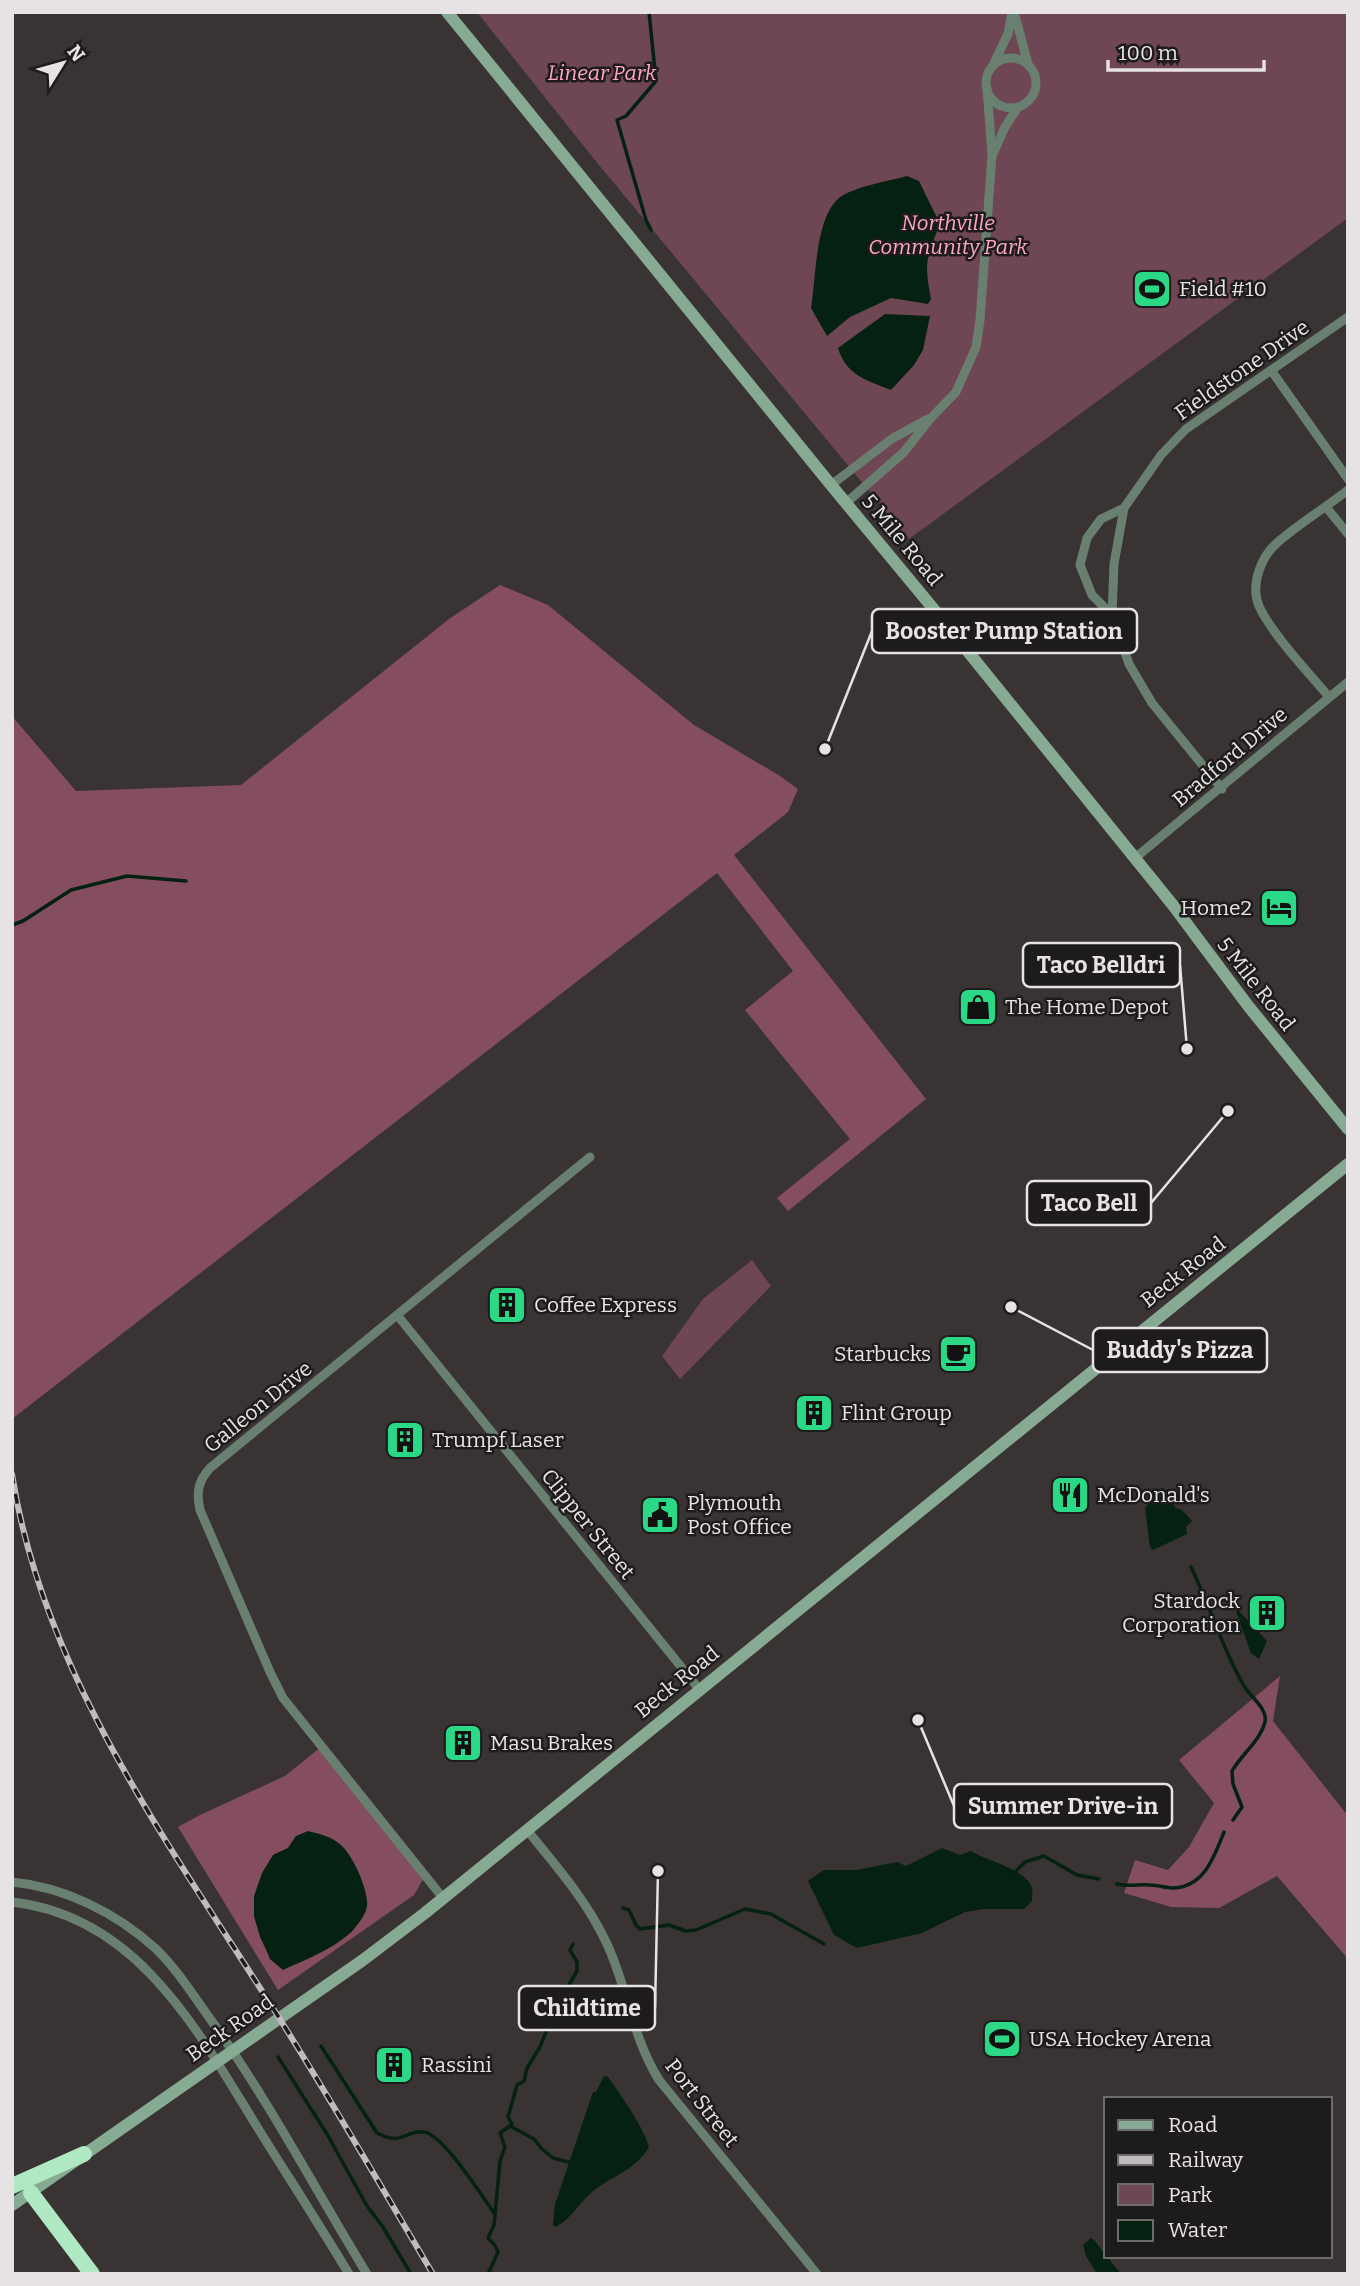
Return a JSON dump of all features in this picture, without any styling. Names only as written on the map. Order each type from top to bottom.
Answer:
[{"type":"highway","points":[[12,2186],[84,2154]]},
{"type":"highway","points":[[31,2193],[92,2274]]},
{"type":"main road","name":"5 Mile Road","points":[[447,12],[1135,858],[1273,1038],[1348,1129]]},
{"type":"main road","name":"Beck Road","points":[[12,2206],[363,1960],[443,1898],[1348,1164]]},
{"type":"street","points":[[992,155],[1004,127],[1018,107],[1031,99],[1035,92],[1036,77],[1028,64],[1013,12]]},
{"type":"street","points":[[846,503],[904,452],[956,392],[975,347],[980,320],[992,155],[986,88],[988,72],[1001,53],[1013,12]]},
{"type":"street","points":[[993,65],[1014,57],[1028,64]]},
{"type":"street","points":[[986,88],[995,102],[1010,108],[1018,107]]},
{"type":"street","name":"Fieldstone Drive","points":[[1222,789],[1152,702],[1129,664],[1112,615],[1114,564],[1124,508],[1161,455],[1186,429],[1348,317]]},
{"type":"street","points":[[1271,370],[1348,479]]},
{"type":"street","points":[[831,485],[893,438],[930,419]]},
{"type":"street","points":[[1329,697],[1274,629],[1258,604],[1257,576],[1263,559],[1276,543],[1348,490]]},
{"type":"street","points":[[1326,507],[1348,534]]},
{"type":"street","points":[[1112,615],[1092,595],[1080,565],[1087,538],[1101,519],[1124,508]]},
{"type":"street","name":"Bradford Drive","points":[[1135,858],[1222,789],[1348,682]]},
{"type":"street","name":"Galleon Drive","points":[[443,1898],[283,1698],[200,1510],[197,1499],[200,1482],[210,1468],[590,1157]]},
{"type":"street","name":"Clipper Street","points":[[398,1316],[699,1689]]},
{"type":"street","name":"Port Street","points":[[527,1830],[585,1903],[608,1946],[640,2045],[659,2080],[817,2274]]},
{"type":"street","points":[[12,1882],[65,1894],[108,1913],[157,1950],[233,2051],[367,2274]]},
{"type":"street","points":[[12,1902],[65,1915],[99,1931],[134,1956],[166,1991],[234,2088],[349,2274]]},
{"type":"street","points":[[166,1991],[181,1979]]},
{"type":"green space","name":"Northville Community Park","points":[[477,12],[1348,12],[1348,218],[909,539],[594,159]]},
{"type":"green space","points":[[752,1260],[771,1286],[680,1379],[662,1356],[703,1299]]},
{"type":"shaded area","points":[[500,585],[548,605],[694,725],[798,789],[788,812],[734,855],[926,1099],[788,1211],[777,1198],[850,1139],[745,1010],[793,971],[717,873],[12,1419],[12,716],[76,791],[241,785],[449,619]]},
{"type":"shaded area","points":[[1280,1676],[1273,1721],[1348,1816],[1348,1959],[1277,1876],[1219,1908],[1171,1907],[1124,1893],[1135,1860],[1168,1870],[1189,1847],[1214,1803],[1179,1760]]},
{"type":"shaded area","points":[[321,1747],[425,1876],[414,1895],[278,1990],[178,1827],[285,1776]],"holes":[[[296,1836],[352,1932],[315,1955],[270,1960],[254,1916],[273,1855],[288,1848]]]},
{"type":"water","points":[[907,176],[919,181],[940,224],[928,261],[927,277],[931,299],[928,304],[891,298],[850,317],[827,336],[811,308],[821,234],[831,207],[845,194]]},
{"type":"water","points":[[885,314],[930,316],[923,350],[914,365],[891,390],[852,371],[838,348]]},
{"type":"water","points":[[1162,1488],[1168,1491],[1168,1496],[1176,1508],[1182,1510],[1192,1521],[1186,1527],[1187,1534],[1153,1550],[1150,1547],[1145,1508]]},
{"type":"water","points":[[1238,1610],[1267,1641],[1259,1659],[1251,1653],[1236,1612]]},
{"type":"water","points":[[308,1831],[330,1838],[346,1851],[363,1883],[367,1906],[360,1921],[347,1936],[283,1970],[271,1960],[260,1937],[254,1916],[254,1896],[262,1873],[273,1855],[288,1848],[296,1836]]},
{"type":"water","points":[[942,1848],[960,1855],[971,1851],[1016,1871],[1029,1882],[1032,1901],[1024,1909],[965,1912],[922,1933],[857,1948],[834,1935],[808,1881],[824,1870],[857,1870],[897,1862],[906,1866]]},
{"type":"water","points":[[604,2076],[608,2077],[631,2111],[649,2147],[637,2162],[592,2192],[556,2227],[553,2225],[555,2204],[593,2092],[596,2092]]},
{"type":"water","points":[[1091,2238],[1094,2240],[1104,2253],[1104,2258],[1108,2258],[1121,2274],[1097,2274],[1083,2245]]},
{"type":"waterway","points":[[649,12],[656,81],[626,116],[617,120],[651,230]]},
{"type":"waterway","points":[[12,925],[23,921],[71,890],[127,876],[186,881]]},
{"type":"waterway","points":[[1191,1567],[1236,1672],[1265,1717],[1263,1729],[1232,1771],[1233,1784],[1242,1807],[1233,1820]]},
{"type":"waterway","points":[[1117,1884],[1172,1888],[1192,1883],[1206,1869],[1224,1832]]},
{"type":"waterway","points":[[1012,1875],[1025,1862],[1044,1856],[1077,1875],[1099,1879]]},
{"type":"waterway","points":[[623,1908],[629,1910],[640,1929],[669,1925],[686,1931],[696,1930],[745,1909],[771,1914],[824,1944]]},
{"type":"waterway","points":[[510,2126],[512,2124],[508,2117],[517,2085],[524,2081],[527,2068],[540,2047],[556,2007],[577,1971],[577,1962],[570,1950],[573,1944]]},
{"type":"waterway","points":[[321,2046],[377,2133],[393,2138],[418,2132],[432,2135],[452,2155],[495,2214]]},
{"type":"waterway","points":[[278,2057],[411,2274]]},
{"type":"waterway","points":[[510,2126],[534,2139],[553,2158],[572,2163]]},
{"type":"waterway","points":[[488,2274],[498,2252],[488,2238],[494,2225],[500,2161],[505,2147],[500,2133],[510,2126]]},
{"type":"railway","points":[[12,1474],[27,1546],[50,1616],[79,1684],[113,1750],[189,1878],[311,2069],[433,2274]]},
{"type":"place","name":"Field #10","points":[[1152,289]]},
{"type":"place","name":"Booster Pump Station","points":[[825,749]]},
{"type":"place","name":"Home2","points":[[1279,908]]},
{"type":"place","name":"The Home Depot","points":[[978,1007]]},
{"type":"place","name":"Taco Belldri","points":[[1187,1049]]},
{"type":"place","name":"Taco Bell","points":[[1228,1111]]},
{"type":"place","name":"Coffee Express","points":[[507,1305]]},
{"type":"place","name":"Buddy's Pizza","points":[[1011,1307]]},
{"type":"place","name":"Starbucks","points":[[958,1354]]},
{"type":"place","name":"Flint Group","points":[[814,1413]]},
{"type":"place","name":"Trumpf Laser","points":[[405,1440]]},
{"type":"place","name":"McDonald's","points":[[1070,1495]]},
{"type":"place","name":"Plymouth Post Office","points":[[660,1515]]},
{"type":"place","name":"Stardock Corporation","points":[[1267,1613]]},
{"type":"place","name":"Summer Drive-in","points":[[918,1720]]},
{"type":"place","name":"Masu Brakes","points":[[463,1743]]},
{"type":"place","name":"Childtime","points":[[658,1871]]},
{"type":"place","name":"USA Hockey Arena","points":[[1002,2039]]},
{"type":"place","name":"Rassini","points":[[394,2065]]},
{"type":"park label","name":"Linear Park","points":[[602,73]]}]
